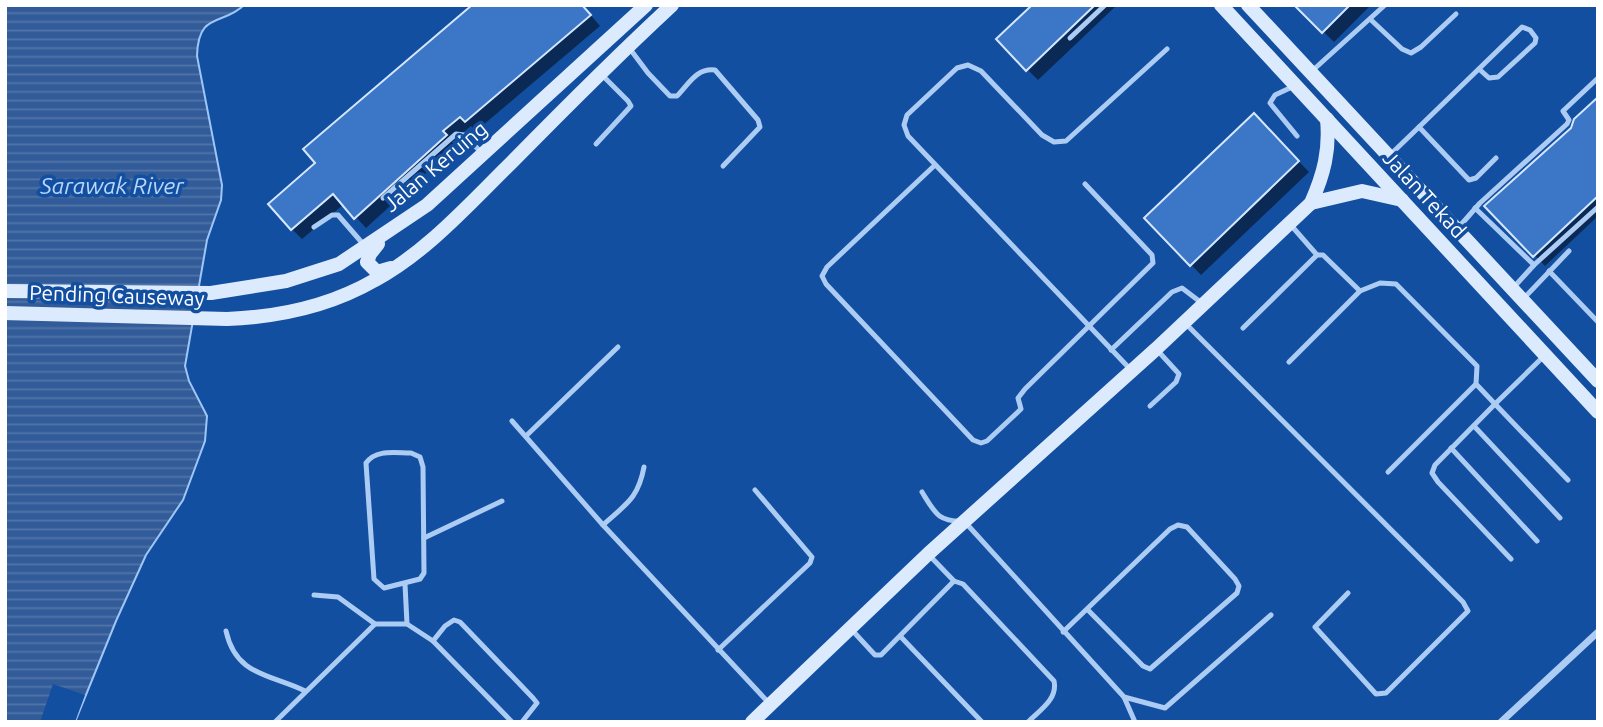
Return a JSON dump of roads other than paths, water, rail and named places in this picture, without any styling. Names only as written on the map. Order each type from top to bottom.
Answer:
[{"type":"street","name":"Jalan Keruing","points":[[5,291],[211,293],[286,281],[339,264],[427,205],[646,5]]},
{"type":"street","points":[[387,233],[369,254],[367,262],[377,272],[399,265],[486,187],[672,5]]},
{"type":"street","name":"Jalan Tekad","points":[[1221,5],[1598,412]]},
{"type":"street","name":"Jalan Tekad","points":[[1248,5],[1598,381]]},
{"type":"street","points":[[752,722],[928,554],[1132,371],[1311,203],[1322,179],[1328,156],[1327,119]]},
{"type":"street","points":[[1311,203],[1362,191],[1402,200]]},
{"type":"street","name":"Pending Causeway","points":[[5,313],[263,318],[301,310],[350,293],[399,265]]},
{"type":"street","points":[[1501,722],[1598,632]]},
{"type":"lane","points":[[1070,38],[1105,5]]},
{"type":"lane","points":[[1310,73],[1385,5]]},
{"type":"lane","points":[[1370,19],[1402,49],[1412,53],[1456,14]]},
{"type":"lane","points":[[1390,155],[1522,27],[1533,33],[1535,43],[1498,77],[1493,80],[1479,69]]},
{"type":"lane","points":[[628,47],[670,96],[677,96],[698,73],[705,69],[715,70],[758,120],[760,127],[723,166]]},
{"type":"lane","points":[[1132,371],[908,136],[904,125],[907,115],[957,68],[968,65],[981,71],[1042,135],[1054,142],[1066,141],[1167,49]]},
{"type":"lane","points":[[596,144],[631,107],[600,73]]},
{"type":"lane","points":[[1457,229],[1475,208],[1567,124],[1569,120],[1563,111],[1598,78]]},
{"type":"lane","points":[[1295,86],[1275,95],[1270,103],[1297,136]]},
{"type":"lane","points":[[1419,127],[1469,180],[1476,178],[1496,158]]},
{"type":"lane","points":[[383,198],[456,134],[464,135],[483,154]]},
{"type":"lane","points":[[935,165],[827,267],[822,276],[826,284],[974,440],[981,443],[988,441],[1021,409],[1018,398],[1025,389],[1153,262],[1153,258],[1084,184]]},
{"type":"lane","points":[[1517,295],[1534,265],[1598,207]]},
{"type":"lane","points":[[1475,208],[1534,265]]},
{"type":"lane","points":[[314,227],[332,215],[338,215],[366,247]]},
{"type":"lane","points":[[1289,223],[1317,255],[1322,255],[1360,291]]},
{"type":"lane","points":[[1517,295],[1549,271],[1569,251]]},
{"type":"lane","points":[[1243,328],[1317,255]]},
{"type":"lane","points":[[1549,271],[1598,322]]},
{"type":"lane","points":[[1289,362],[1360,291],[1380,284],[1396,285],[1476,366],[1476,384],[1568,480]]},
{"type":"lane","points":[[1111,350],[1172,292],[1182,288],[1203,304]]},
{"type":"lane","points":[[1184,321],[1463,602],[1468,611],[1386,693],[1376,694],[1315,627],[1348,593]]},
{"type":"lane","points":[[526,436],[618,347]]},
{"type":"lane","points":[[1150,406],[1177,382],[1179,374],[1156,349]]},
{"type":"lane","points":[[1511,559],[1432,473],[1451,448],[1546,354]]},
{"type":"lane","points":[[1388,472],[1476,384]]},
{"type":"lane","points":[[512,421],[603,525],[771,705]]},
{"type":"lane","points":[[1474,426],[1560,517]]},
{"type":"lane","points":[[1451,448],[1537,541]]},
{"type":"lane","points":[[411,453],[420,457],[423,467],[424,538],[424,573],[420,579],[384,588],[374,579],[366,463],[370,457],[378,454],[411,453]]},
{"type":"lane","points":[[603,525],[635,495],[640,486],[643,467]]},
{"type":"lane","points":[[718,650],[810,563],[812,557],[755,490]]},
{"type":"lane","points":[[922,492],[935,513],[948,522],[964,522],[1124,697],[1135,722]]},
{"type":"lane","points":[[424,538],[502,501]]},
{"type":"lane","points":[[1063,632],[1170,529],[1178,525],[1188,527],[1235,579],[1238,586],[1237,593],[1150,669],[1143,666],[1087,609]]},
{"type":"lane","points":[[928,554],[954,581],[963,584],[1054,681],[1056,690],[1053,698],[1028,722]]},
{"type":"lane","points":[[850,628],[877,656],[954,581]]},
{"type":"lane","points":[[405,583],[407,624]]},
{"type":"lane","points":[[314,595],[338,597],[375,624],[407,624],[433,641],[512,722]]},
{"type":"lane","points":[[1124,697],[1165,708],[1271,615]]},
{"type":"lane","points":[[433,641],[449,623],[454,620],[460,622],[537,704],[522,722]]},
{"type":"lane","points":[[275,722],[375,624]]},
{"type":"lane","points":[[226,631],[228,641],[244,666],[305,691]]},
{"type":"lane","points":[[900,636],[982,722]]},
{"type":"water","name":"Sarawak River","points":[[5,5],[244,5],[207,26],[198,42],[197,56],[222,185],[221,200],[207,240],[185,366],[189,381],[207,416],[205,441],[183,500],[146,555],[75,722],[5,722]]}]
